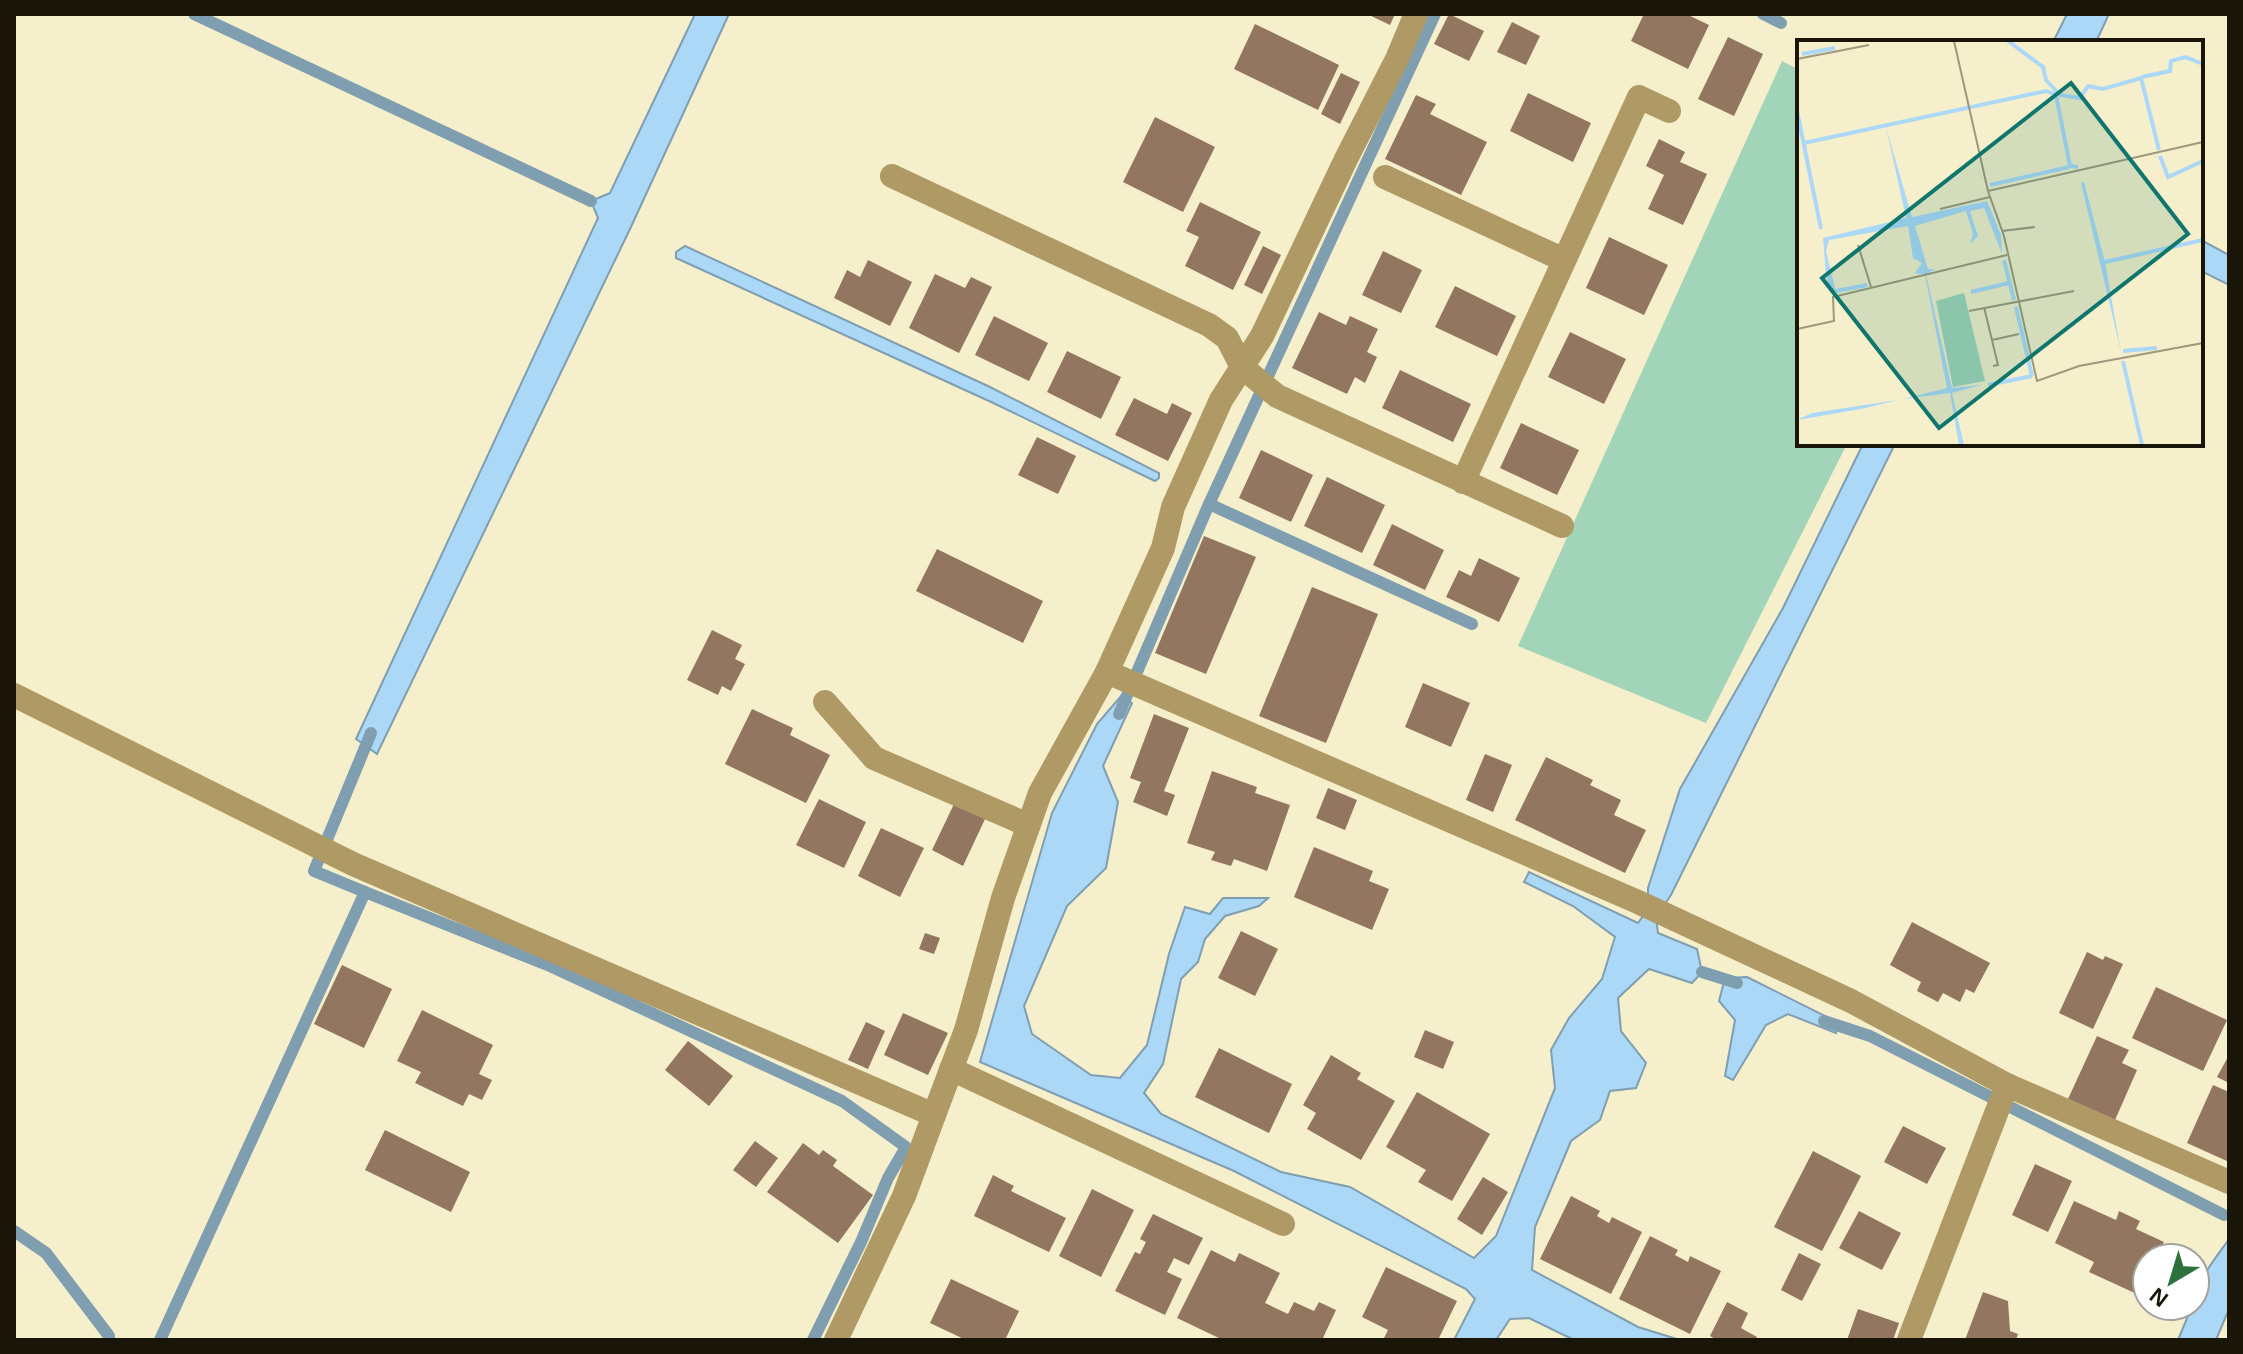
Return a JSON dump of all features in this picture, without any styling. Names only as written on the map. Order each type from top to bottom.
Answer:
[{"type":"street","points":[[836,1340],[904,1196],[951,1069],[1040,793],[1107,672],[1163,548],[1173,507],[1221,400],[1262,336],[1416,14]]},
{"type":"street","points":[[1463,482],[1639,97],[1669,111]]},
{"type":"street","points":[[892,176],[1209,325],[1227,338],[1242,367],[1277,396],[1562,526]]},
{"type":"street","points":[[1385,177],[1564,260]]},
{"type":"street","points":[[1107,672],[1638,902],[1851,1001],[2007,1085],[2229,1182]]},
{"type":"street","points":[[14,695],[353,864],[934,1115]]},
{"type":"street","points":[[825,702],[874,758],[1028,825]]},
{"type":"street","points":[[951,1069],[1283,1224]]},
{"type":"street","points":[[1909,1340],[2007,1085]]},
{"type":"green space","points":[[1782,61],[1797,69],[1797,446],[1846,446],[1706,723],[1518,646]]},
{"type":"water","points":[[695,14],[729,14],[630,229],[377,754],[356,739],[598,218],[591,201],[610,193]]},
{"type":"water","points":[[2067,14],[2109,14],[2097,40],[2054,40]]},
{"type":"water","points":[[2203,241],[2229,255],[2229,285],[2203,272]]},
{"type":"water","points":[[685,246],[990,387],[1159,473],[1159,478],[1155,481],[989,401],[676,258],[676,252]]},
{"type":"water","points":[[1862,446],[1894,446],[1671,895],[1656,917],[1658,933],[1697,949],[1702,972],[1692,983],[1649,969],[1618,998],[1621,1031],[1646,1063],[1636,1088],[1610,1091],[1600,1120],[1571,1141],[1535,1227],[1532,1270],[1638,1327],[1680,1340],[1574,1340],[1529,1318],[1510,1319],[1496,1340],[1454,1340],[1475,1299],[1466,1289],[1234,1171],[980,1062],[1052,813],[1097,724],[1121,696],[1132,703],[1103,766],[1118,802],[1106,868],[1067,906],[1024,1006],[1032,1034],[1091,1075],[1120,1078],[1147,1045],[1169,954],[1185,907],[1210,914],[1223,898],[1268,898],[1259,906],[1225,916],[1205,939],[1198,962],[1181,979],[1163,1064],[1144,1093],[1161,1114],[1281,1172],[1350,1187],[1474,1258],[1496,1236],[1555,1088],[1551,1050],[1569,1018],[1602,979],[1615,937],[1573,906],[1524,882],[1529,872],[1638,923],[1648,909],[1648,888],[1680,789],[1783,608]]},
{"type":"water","points":[[1747,977],[1837,1022],[1836,1033],[1788,1014],[1766,1025],[1733,1080],[1725,1076],[1735,1020],[1719,1001],[1725,978]]},
{"type":"water","points":[[2229,1239],[2229,1309],[2216,1340],[2178,1340],[2185,1322],[2211,1322],[2213,1262]]},
{"type":"building","points":[[1367,14],[1395,14],[1390,25]]},
{"type":"building","points":[[1449,14],[1484,31],[1469,61],[1434,44]]},
{"type":"building","points":[[1644,14],[1686,14],[1709,25],[1688,69],[1631,41]]},
{"type":"building","points":[[1512,22],[1540,36],[1526,65],[1497,52]]},
{"type":"building","points":[[1255,24],[1339,65],[1318,110],[1234,69]]},
{"type":"building","points":[[1728,37],[1763,54],[1734,116],[1698,99]]},
{"type":"building","points":[[1341,73],[1360,82],[1340,124],[1321,114]]},
{"type":"building","points":[[1528,93],[1591,123],[1573,162],[1510,131]]},
{"type":"building","points":[[1416,95],[1436,104],[1430,114],[1487,142],[1461,195],[1385,159]]},
{"type":"building","points":[[1155,117],[1215,147],[1183,212],[1123,182]]},
{"type":"building","points":[[1659,139],[1685,152],[1680,162],[1707,174],[1683,225],[1648,209],[1664,175],[1646,166]]},
{"type":"building","points":[[1200,202],[1261,232],[1233,290],[1185,266],[1199,237],[1186,231]]},
{"type":"building","points":[[1609,237],[1668,265],[1644,315],[1586,288]]},
{"type":"building","points":[[1263,246],[1281,255],[1262,294],[1244,285]]},
{"type":"building","points":[[1383,251],[1422,270],[1401,313],[1362,295]]},
{"type":"building","points":[[868,260],[912,282],[890,326],[834,298],[847,270],[860,277]]},
{"type":"building","points":[[935,274],[965,288],[971,277],[992,287],[959,353],[909,328]]},
{"type":"building","points":[[1455,286],[1516,316],[1497,356],[1435,327]]},
{"type":"building","points":[[1319,312],[1346,325],[1350,316],[1378,329],[1367,352],[1377,357],[1365,383],[1355,377],[1347,394],[1292,368]]},
{"type":"building","points":[[994,316],[1048,343],[1029,381],[975,355]]},
{"type":"building","points":[[1570,332],[1626,359],[1604,404],[1548,377]]},
{"type":"building","points":[[1067,351],[1121,377],[1101,419],[1047,392]]},
{"type":"building","points":[[1400,370],[1471,404],[1453,442],[1382,408]]},
{"type":"building","points":[[1134,398],[1167,414],[1172,403],[1192,413],[1168,461],[1115,435]]},
{"type":"building","points":[[1521,423],[1579,450],[1557,495],[1500,468]]},
{"type":"building","points":[[1037,437],[1076,456],[1058,494],[1018,475]]},
{"type":"building","points":[[1261,450],[1313,475],[1291,522],[1239,498]]},
{"type":"building","points":[[1327,477],[1385,505],[1362,553],[1304,526]]},
{"type":"building","points":[[1392,524],[1444,550],[1425,590],[1373,565]]},
{"type":"building","points":[[1204,536],[1256,557],[1206,674],[1155,653]]},
{"type":"building","points":[[937,549],[1043,601],[1023,643],[916,591]]},
{"type":"building","points":[[1479,558],[1520,578],[1499,622],[1446,597],[1459,570],[1471,576]]},
{"type":"building","points":[[1312,587],[1378,614],[1326,743],[1259,716]]},
{"type":"building","points":[[712,630],[742,645],[735,659],[745,664],[731,691],[722,686],[718,695],[687,680]]},
{"type":"building","points":[[1423,683],[1470,703],[1451,747],[1405,727]]},
{"type":"building","points":[[752,709],[793,728],[790,735],[830,755],[806,803],[725,764]]},
{"type":"building","points":[[1154,714],[1189,728],[1164,791],[1175,795],[1167,816],[1133,802],[1141,782],[1130,778]]},
{"type":"building","points":[[1485,754],[1512,765],[1493,812],[1466,800]]},
{"type":"building","points":[[1546,757],[1593,780],[1590,785],[1621,800],[1614,815],[1646,830],[1625,873],[1515,820]]},
{"type":"building","points":[[1212,771],[1257,787],[1255,793],[1290,805],[1267,871],[1234,859],[1231,866],[1211,860],[1215,852],[1187,843]]},
{"type":"building","points":[[1328,788],[1357,800],[1345,830],[1316,818]]},
{"type":"building","points":[[819,799],[866,822],[844,868],[796,845]]},
{"type":"building","points":[[954,804],[985,819],[963,866],[932,850]]},
{"type":"building","points":[[881,828],[924,848],[900,897],[858,876]]},
{"type":"building","points":[[1314,847],[1373,871],[1369,881],[1389,889],[1372,930],[1294,897]]},
{"type":"building","points":[[1912,922],[1990,963],[1974,993],[1966,989],[1960,1002],[1943,993],[1938,1002],[1917,991],[1921,982],[1890,965]]},
{"type":"building","points":[[1241,931],[1278,949],[1255,996],[1218,978]]},
{"type":"building","points":[[925,933],[940,938],[934,954],[919,949]]},
{"type":"building","points":[[2087,952],[2103,960],[2105,956],[2123,964],[2093,1029],[2059,1013]]},
{"type":"building","points":[[342,965],[392,989],[364,1048],[314,1024]]},
{"type":"building","points":[[2156,987],[2227,1020],[2203,1071],[2132,1038]]},
{"type":"building","points":[[422,1010],[493,1045],[479,1074],[492,1080],[482,1100],[469,1094],[463,1106],[415,1083],[421,1072],[397,1061]]},
{"type":"building","points":[[903,1013],[948,1033],[928,1075],[884,1055]]},
{"type":"building","points":[[866,1022],[885,1031],[868,1069],[848,1060]]},
{"type":"building","points":[[1425,1030],[1454,1042],[1443,1069],[1414,1057]]},
{"type":"building","points":[[2097,1036],[2129,1050],[2122,1063],[2137,1070],[2115,1120],[2068,1099]]},
{"type":"building","points":[[688,1041],[733,1076],[709,1106],[665,1070]]},
{"type":"building","points":[[1219,1048],[1292,1084],[1269,1133],[1195,1097]]},
{"type":"building","points":[[1331,1055],[1361,1073],[1357,1079],[1395,1101],[1361,1160],[1307,1129],[1316,1113],[1303,1105]]},
{"type":"building","points":[[2229,1055],[2229,1083],[2217,1077]]},
{"type":"building","points":[[2213,1085],[2229,1092],[2229,1162],[2187,1143]]},
{"type":"building","points":[[1417,1092],[1490,1134],[1452,1201],[1418,1182],[1426,1170],[1386,1147]]},
{"type":"building","points":[[1903,1126],[1946,1148],[1927,1184],[1884,1162]]},
{"type":"building","points":[[385,1130],[470,1172],[451,1212],[365,1170]]},
{"type":"building","points":[[755,1141],[778,1158],[756,1187],[733,1170]]},
{"type":"building","points":[[803,1143],[819,1155],[823,1150],[837,1160],[833,1166],[873,1195],[838,1243],[767,1192]]},
{"type":"building","points":[[1813,1151],[1861,1176],[1822,1251],[1774,1227]]},
{"type":"building","points":[[2035,1164],[2072,1181],[2048,1232],[2012,1215]]},
{"type":"building","points":[[993,1175],[1014,1186],[1011,1191],[1066,1218],[1049,1252],[974,1216]]},
{"type":"building","points":[[1483,1177],[1508,1192],[1482,1235],[1457,1219]]},
{"type":"building","points":[[1092,1189],[1134,1210],[1101,1277],[1059,1256]]},
{"type":"building","points":[[1571,1196],[1600,1211],[1597,1216],[1609,1223],[1612,1217],[1642,1232],[1611,1294],[1540,1259]]},
{"type":"building","points":[[2074,1201],[2116,1220],[2119,1211],[2140,1221],[2136,1229],[2164,1242],[2131,1242],[2131,1291],[2089,1272],[2094,1262],[2055,1243]]},
{"type":"building","points":[[1859,1211],[1901,1233],[1882,1270],[1839,1248]]},
{"type":"building","points":[[1153,1214],[1203,1238],[1189,1265],[1174,1258],[1167,1272],[1182,1279],[1165,1315],[1115,1291],[1135,1252],[1140,1254],[1146,1242],[1140,1239]]},
{"type":"building","points":[[1650,1236],[1678,1250],[1675,1255],[1688,1262],[1690,1256],[1721,1271],[1690,1334],[1619,1299]]},
{"type":"building","points":[[1211,1250],[1235,1262],[1239,1253],[1280,1273],[1265,1303],[1288,1314],[1294,1302],[1314,1311],[1319,1302],[1336,1310],[1322,1340],[1223,1340],[1177,1318]]},
{"type":"building","points":[[1799,1253],[1821,1264],[1802,1301],[1781,1290]]},
{"type":"building","points":[[1386,1267],[1457,1301],[1438,1340],[1383,1340],[1388,1330],[1362,1317]]},
{"type":"building","points":[[951,1279],[1019,1311],[1005,1340],[966,1340],[930,1323]]},
{"type":"building","points":[[1983,1292],[2008,1301],[2010,1331],[2018,1334],[2016,1340],[1965,1340]]},
{"type":"building","points":[[1727,1302],[1748,1313],[1741,1328],[1757,1337],[1755,1340],[1717,1340],[1710,1336]]},
{"type":"building","points":[[1858,1309],[1899,1323],[1893,1340],[1847,1340]]},
{"type":"waterway","points":[[194,14],[591,201]]},
{"type":"waterway","points":[[1119,714],[1209,504],[1435,14]]},
{"type":"waterway","points":[[1763,14],[1781,23]]},
{"type":"waterway","points":[[1209,504],[1472,624]]},
{"type":"waterway","points":[[160,1340],[365,892],[314,871],[371,733]]},
{"type":"waterway","points":[[365,892],[550,966],[842,1101],[906,1147],[888,1178],[813,1340]]},
{"type":"waterway","points":[[1702,972],[1737,983]]},
{"type":"waterway","points":[[1824,1021],[1870,1036],[2224,1215]]},
{"type":"waterway","points":[[14,1231],[46,1253],[109,1340]]}]
